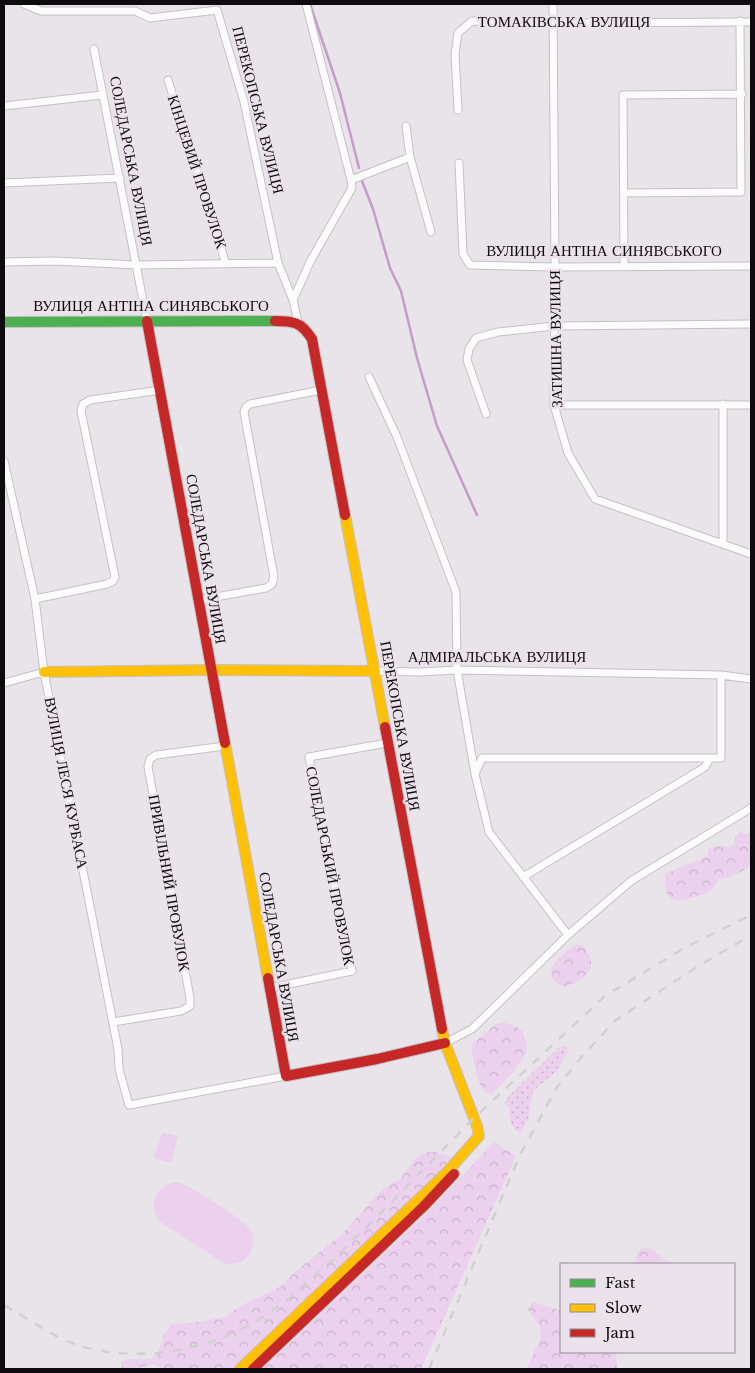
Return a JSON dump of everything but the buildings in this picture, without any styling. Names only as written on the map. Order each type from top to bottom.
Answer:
[{"type":"street","name":"ПЕРЕКОПСЬКА ВУЛИЦЯ","points":[[24,4],[41,11],[135,11],[150,18],[217,10],[244,102],[278,263]]},
{"type":"street","points":[[293,300],[311,260],[352,188],[306,4]]},
{"type":"street","name":"ЗАТИШНА ВУЛИЦЯ","points":[[553,4],[556,267],[554,405],[568,453],[595,499],[751,554]]},
{"type":"street","name":"ТОМАКІВСЬКА ВУЛИЦЯ","points":[[458,110],[455,54],[458,32],[472,21],[553,23],[751,22]]},
{"type":"street","points":[[624,193],[741,192],[742,94],[740,21]]},
{"type":"street","name":"СОЛЕДАРСЬКА ВУЛИЦЯ","points":[[94,49],[161,390],[286,1076]]},
{"type":"street","name":"КІНЦЕВИЙ ПРОВУЛОК","points":[[168,80],[226,264]]},
{"type":"street","points":[[624,266],[624,95],[742,94]]},
{"type":"street","points":[[4,106],[102,95]]},
{"type":"street","points":[[406,126],[410,157],[430,232]]},
{"type":"street","points":[[351,180],[410,157]]},
{"type":"street","name":"ВУЛИЦЯ АНТІНА СИНЯВСЬКОГО","points":[[459,163],[463,254],[470,265],[478,267],[751,266]]},
{"type":"street","points":[[4,183],[120,178]]},
{"type":"street","points":[[4,262],[55,261],[137,265],[278,263],[293,300],[298,322]]},
{"type":"street","name":"ВУЛИЦЯ АНТІНА СИНЯВСЬКОГО","points":[[4,322],[280,320],[298,322]]},
{"type":"street","name":"ПЕРЕКОПСЬКА ВУЛИЦЯ","points":[[298,322],[307,330],[312,339],[320,390],[445,1043],[477,1126],[479,1136]]},
{"type":"street","points":[[486,414],[467,360],[469,349],[476,338],[498,332],[554,326],[751,324]]},
{"type":"street","points":[[369,377],[397,437],[456,592],[457,670],[475,774],[488,832],[568,935]]},
{"type":"street","points":[[35,599],[107,584],[113,581],[114,577],[81,411],[83,404],[90,400],[161,390]]},
{"type":"street","points":[[199,600],[266,588],[272,584],[274,577],[244,412],[246,406],[320,390]]},
{"type":"street","points":[[723,404],[723,544]]},
{"type":"street","points":[[554,405],[751,405]]},
{"type":"street","name":"ВУЛИЦЯ ЛЕСЯ КУРБАСА","points":[[4,461],[35,599],[44,672],[118,1049],[119,1069],[129,1105],[286,1076]]},
{"type":"street","name":"АДМІРАЛЬСЬКА ВУЛИЦЯ","points":[[4,683],[44,672],[211,670],[420,672],[457,670],[720,675],[751,679]]},
{"type":"street","points":[[475,774],[482,758],[721,758],[720,675]]},
{"type":"street","name":"СОЛЕДАРСЬКИЙ ПРОВУЛОК","points":[[270,988],[352,971],[309,757],[387,742]]},
{"type":"street","name":"ПРИВІЛЬНИЙ ПРОВУЛОК","points":[[112,1022],[181,1011],[190,1006],[148,767],[150,759],[156,755],[225,746]]},
{"type":"street","points":[[522,877],[705,767],[710,758]]},
{"type":"street","points":[[286,1076],[378,1059],[445,1043],[472,1029],[568,935],[632,881],[751,808]]},
{"type":"street","points":[[240,1369],[447,1172],[479,1136]]},
{"type":"street","points":[[253,1369],[424,1206],[470,1157],[479,1136]]},
{"type":"green space","points":[[751,830],[751,866],[731,876],[719,879],[704,894],[679,901],[670,898],[665,889],[665,874],[708,856],[708,850],[713,847],[721,845],[729,847],[735,844],[735,837],[740,832],[748,834]]},
{"type":"green space","points":[[577,944],[582,945],[588,953],[591,965],[585,976],[564,987],[556,982],[551,970],[559,958]]},
{"type":"green space","points":[[503,1022],[517,1027],[523,1032],[527,1046],[526,1054],[513,1072],[493,1093],[485,1093],[477,1076],[472,1044],[496,1024]]},
{"type":"green space","points":[[566,1045],[568,1052],[556,1072],[533,1091],[528,1120],[519,1133],[510,1121],[510,1106],[504,1104],[508,1097],[558,1048]]},
{"type":"green space","points":[[162,1132],[178,1136],[171,1163],[154,1158]]},
{"type":"green space","points":[[494,1142],[516,1156],[421,1369],[263,1369],[426,1214]]},
{"type":"green space","points":[[436,1152],[451,1157],[437,1179],[233,1369],[162,1369],[154,1364],[122,1369],[121,1362],[128,1359],[151,1359],[157,1354],[163,1340],[162,1336],[172,1324],[194,1323],[225,1317],[238,1307],[280,1287],[296,1271],[341,1235],[382,1190],[401,1178],[415,1159],[421,1154]]},
{"type":"green space","points":[[178,1182],[217,1204],[247,1226],[253,1237],[253,1244],[252,1250],[243,1261],[230,1264],[223,1263],[159,1221],[154,1208],[156,1196],[164,1186]]},
{"type":"green space","points":[[641,1248],[651,1249],[671,1263],[635,1263]]},
{"type":"green space","points":[[533,1302],[560,1311],[560,1353],[616,1353],[617,1369],[526,1369],[541,1337],[540,1327],[528,1310]]},
{"type":"waterway","points":[[310,4],[340,93],[359,168]]},
{"type":"waterway","points":[[362,181],[373,209],[390,268],[401,291],[417,358],[437,426],[477,515]]},
{"type":"railway","points":[[4,1305],[61,1339],[83,1347],[112,1353],[152,1354],[184,1349],[217,1340],[253,1324],[291,1297],[330,1262],[473,1119],[605,996],[686,947],[751,915]]},
{"type":"railway","points":[[429,1369],[520,1155],[557,1087],[616,1020],[700,965],[751,935]]},
{"type":"traffic: fast","points":[[4,322],[275,321]]},
{"type":"traffic: slow","points":[[345,515],[385,727]]},
{"type":"traffic: slow","points":[[44,672],[375,671]]},
{"type":"traffic: slow","points":[[225,743],[268,978]]},
{"type":"traffic: slow","points":[[442,1029],[445,1043],[477,1126],[479,1136]]},
{"type":"traffic: slow","points":[[240,1369],[447,1172],[479,1136]]},
{"type":"traffic: jam","points":[[147,321],[225,743]]},
{"type":"traffic: jam","points":[[275,321],[287,321],[296,324],[304,329],[312,339],[345,515]]},
{"type":"traffic: jam","points":[[385,727],[442,1029]]},
{"type":"traffic: jam","points":[[268,978],[286,1076],[377,1059],[445,1043]]},
{"type":"traffic: jam","points":[[253,1369],[424,1206],[454,1174]]}]
